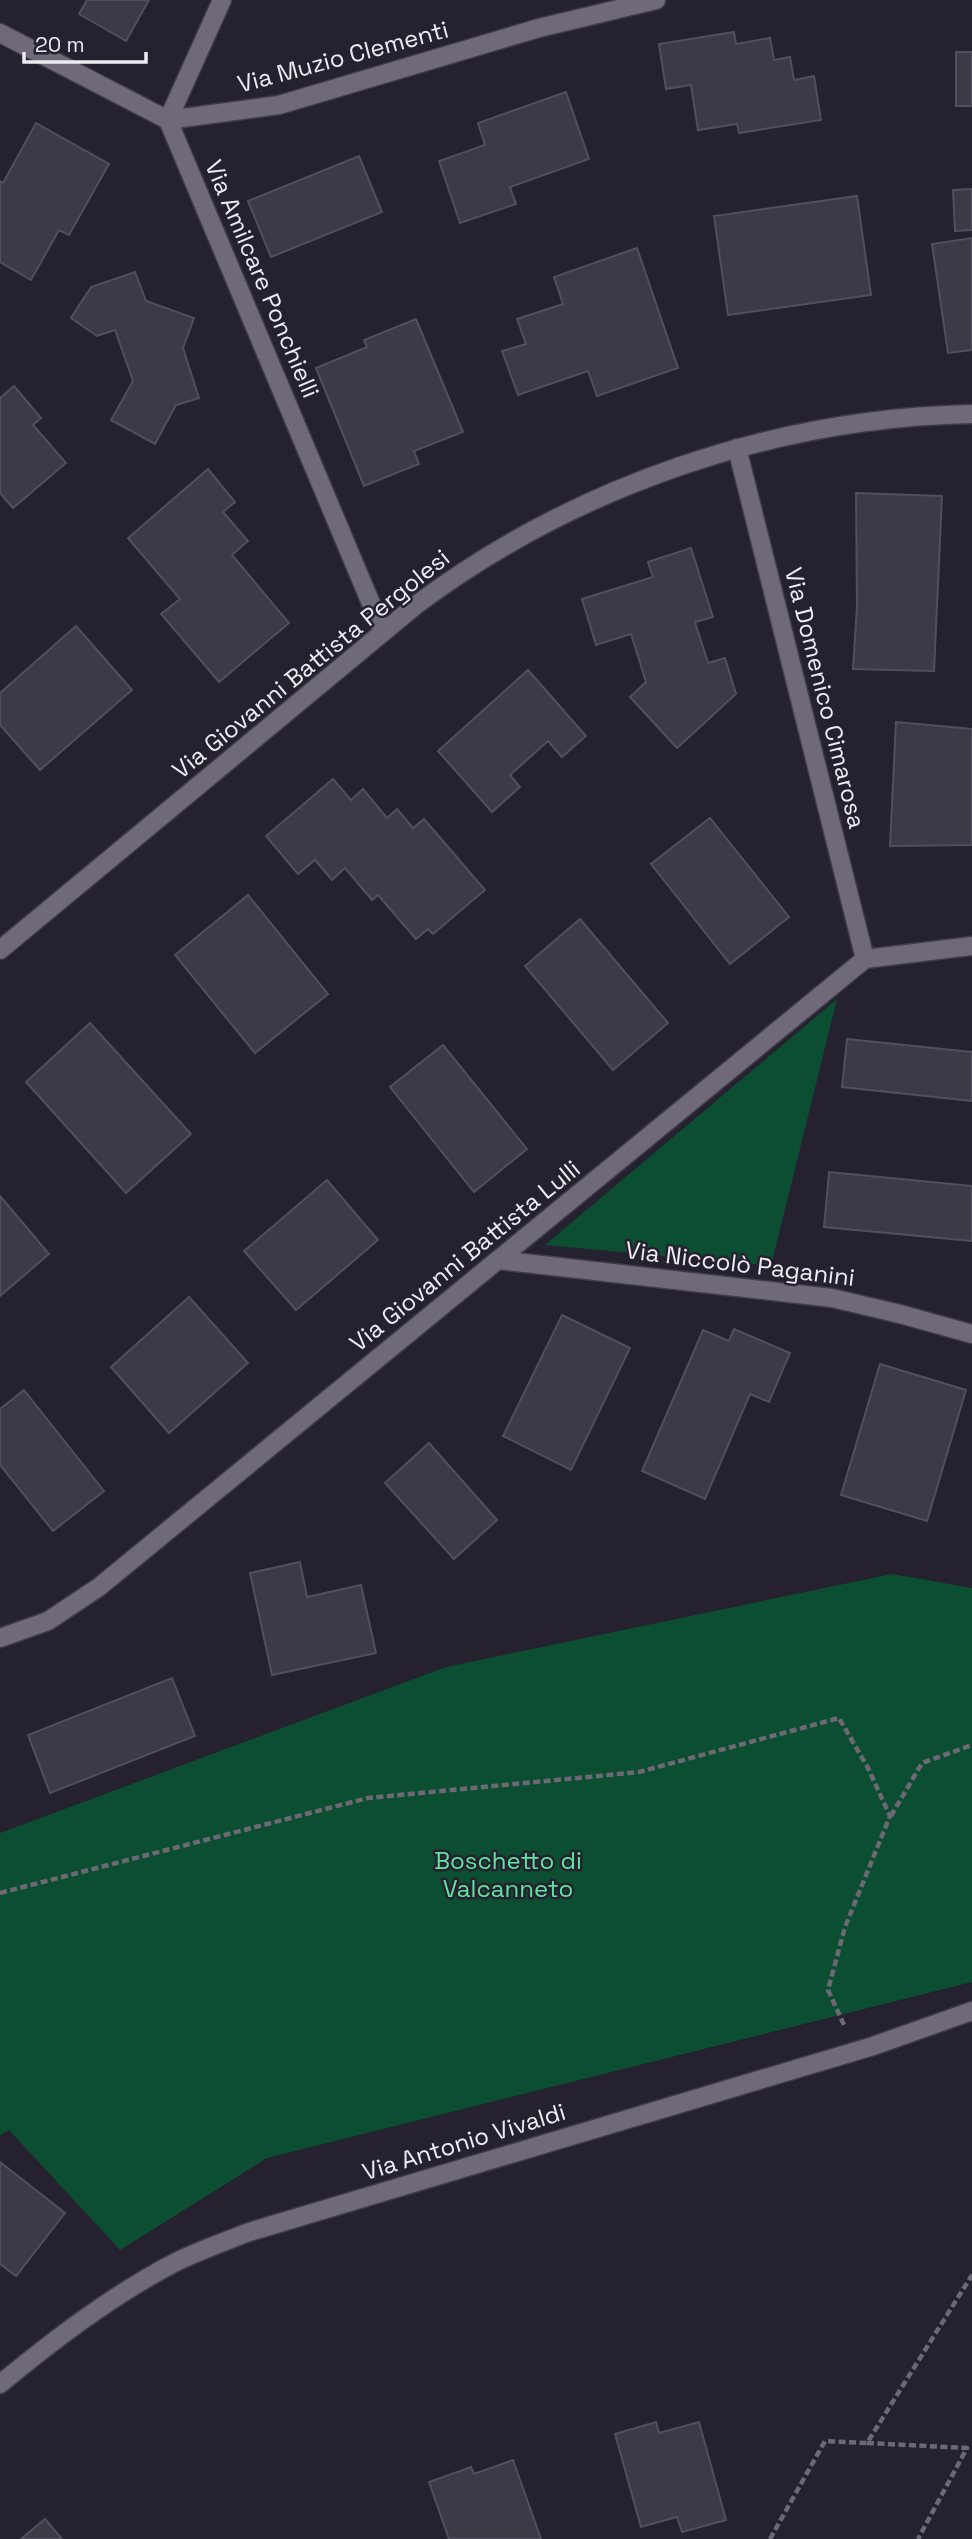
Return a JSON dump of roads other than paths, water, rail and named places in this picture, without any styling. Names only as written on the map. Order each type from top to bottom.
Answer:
[{"type":"street","points":[[1,35],[168,120],[222,0]]},
{"type":"street","name":"Via Muzio Clementi","points":[[168,120],[279,105],[529,30],[656,0]]},
{"type":"street","name":"Via Amilcare Ponchielli","points":[[168,120],[383,632]]},
{"type":"street","name":"Via Giovanni Battista Pergolesi","points":[[0,950],[383,632],[456,576],[531,531],[633,485],[737,448],[833,427],[902,418],[972,414]]},
{"type":"street","name":"Via Domenico Cimarosa","points":[[737,448],[866,960]]},
{"type":"street","points":[[866,960],[972,946]]},
{"type":"street","name":"Via Giovanni Battista Lulli","points":[[0,1637],[48,1621],[99,1587],[866,960]]},
{"type":"street","name":"Via Niccolò Paganini","points":[[498,1260],[832,1298],[972,1334]]},
{"type":"street","name":"Via Antonio Vivaldi","points":[[0,2384],[58,2337],[121,2294],[176,2262],[237,2237],[855,2051],[972,2011]]},
{"type":"park label","name":"Boschetto di Valcanneto","points":[[508,1875]]}]
